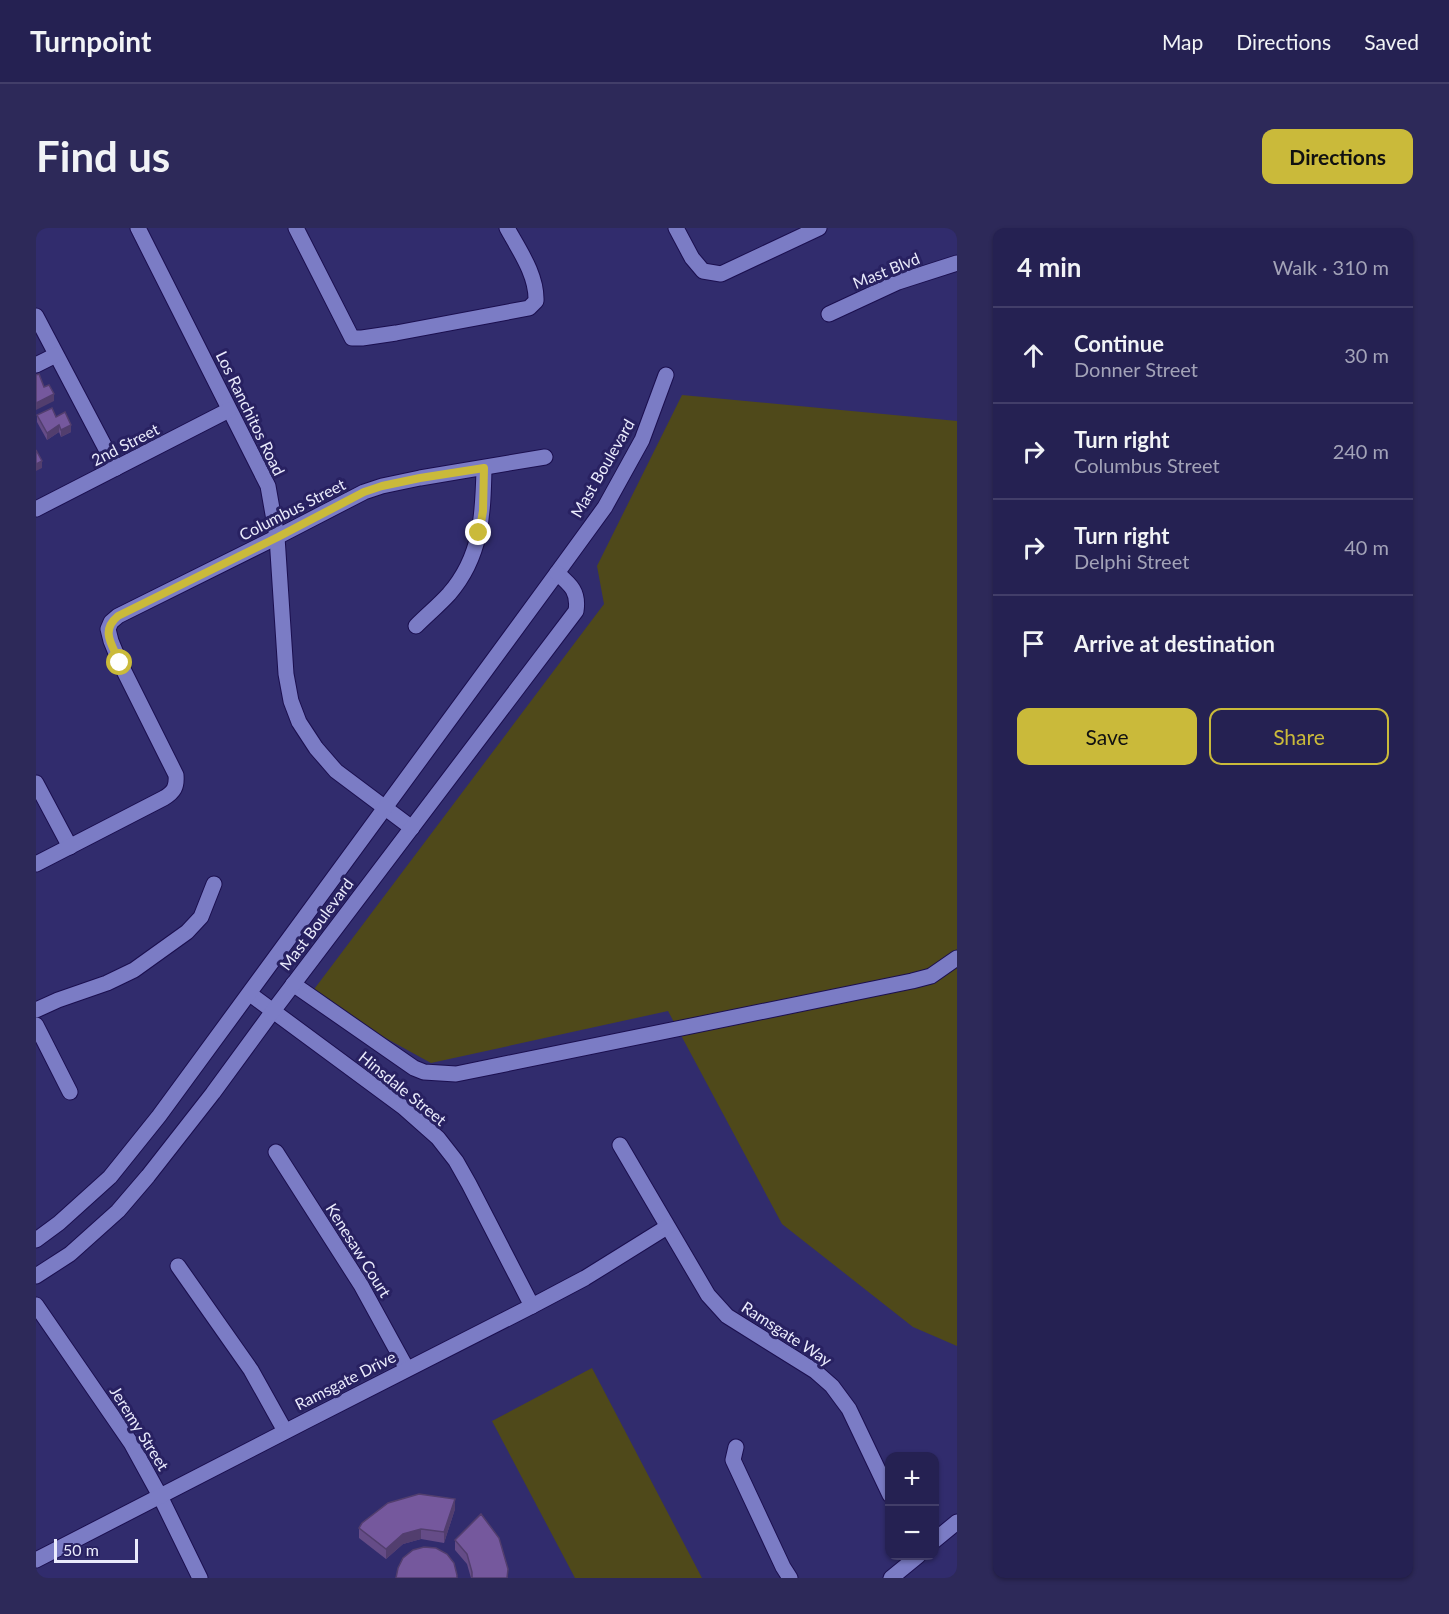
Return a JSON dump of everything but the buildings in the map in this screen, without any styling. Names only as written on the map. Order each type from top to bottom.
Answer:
[{"type":"street","points":[[303,230],[352,338],[362,338],[529,308],[536,301],[532,277],[507,228]]},
{"type":"street","points":[[676,228],[692,258],[703,271],[721,274],[819,228]]},
{"type":"street","name":"Los Ranchitos Road","points":[[142,229],[268,486],[278,537],[286,674],[292,705],[307,736],[336,771],[412,828]]},
{"type":"street","name":"Mast Blvd","points":[[829,314],[898,282],[957,263]]},
{"type":"street","points":[[36,316],[116,468]]},
{"type":"street","points":[[36,365],[56,355]]},
{"type":"street","name":"Mast Boulevard","points":[[36,1240],[59,1223],[110,1177],[159,1116],[557,573],[605,507],[642,440],[666,375]]},
{"type":"street","name":"2nd Street","points":[[36,509],[229,410]]},
{"type":"street","name":"Columbus Street","points":[[70,847],[164,798],[173,792],[177,784],[176,775],[111,641],[108,629],[111,622],[118,616],[364,492],[420,478],[545,457]]},
{"type":"street","points":[[416,626],[451,592],[472,556],[482,516],[484,468]]},
{"type":"street","name":"Mast Boulevard","points":[[36,1276],[70,1254],[118,1211],[148,1176],[576,611],[578,599],[570,584],[557,573]]},
{"type":"street","points":[[36,783],[70,847],[36,864]]},
{"type":"street","points":[[36,1010],[107,983],[134,970],[187,932],[201,917],[214,884]]},
{"type":"street","points":[[293,984],[414,1068],[424,1072],[456,1074],[912,981],[932,976],[957,958]]},
{"type":"street","name":"Hinsdale Street","points":[[250,994],[403,1107],[438,1138],[456,1161],[469,1184],[532,1306]]},
{"type":"street","points":[[36,1025],[70,1092]]},
{"type":"street","name":"Ramsgate Way","points":[[620,1145],[708,1295],[727,1316],[815,1371],[832,1386],[849,1409],[885,1485]]},
{"type":"street","name":"Kenesaw Court","points":[[276,1152],[362,1285],[407,1369]]},
{"type":"street","name":"Ramsgate Drive","points":[[36,1560],[532,1306],[585,1278],[667,1227]]},
{"type":"street","points":[[178,1266],[251,1370],[285,1431]]},
{"type":"street","name":"Jeremy Street","points":[[36,1305],[131,1443],[200,1578]]},
{"type":"street","points":[[736,1447],[734,1460],[790,1578]]},
{"type":"street","points":[[939,1537],[957,1522]]},
{"type":"street","points":[[891,1578],[913,1560]]},
{"type":"shaded area","points":[[682,395],[957,421],[957,1346],[913,1327],[782,1224],[668,1011],[431,1063],[309,996],[604,604],[597,566]]},
{"type":"shaded area","points":[[592,1368],[702,1578],[575,1578],[492,1421]]},
{"type":"route","points":[[120,663],[108,629],[111,622],[118,616],[364,492],[420,478],[484,468],[483,511],[479,533]]}]
